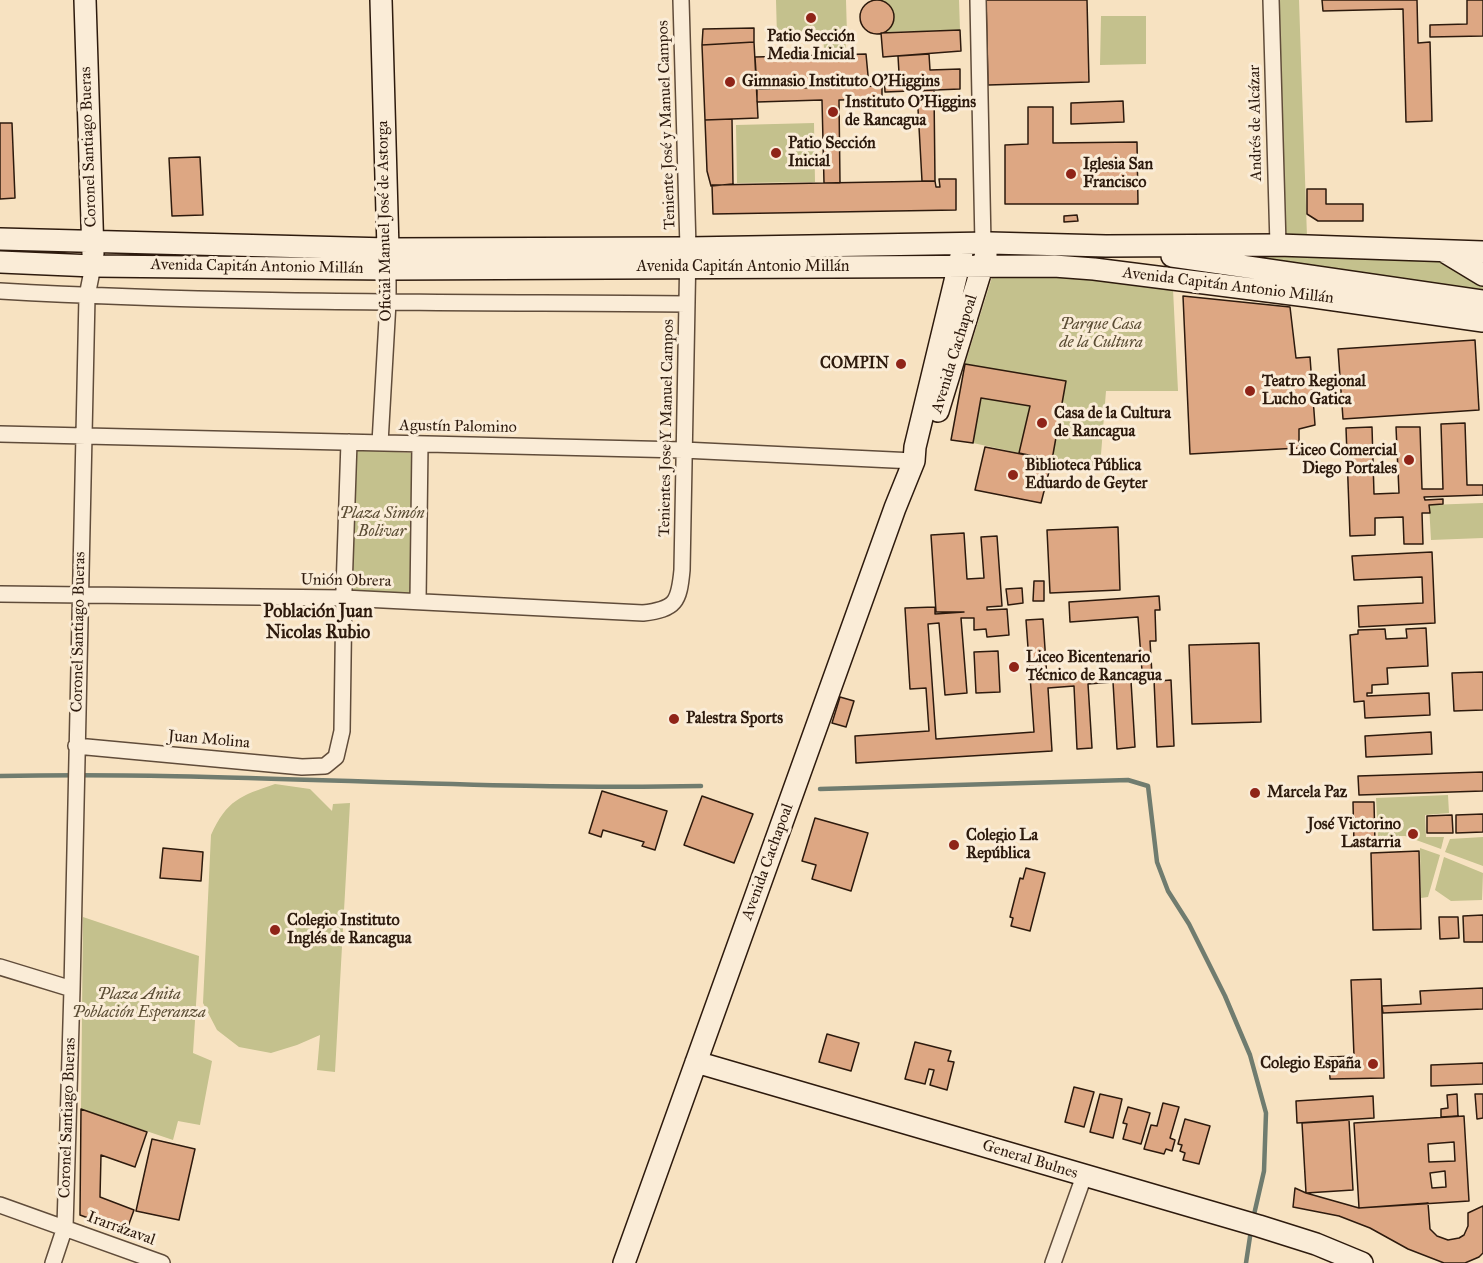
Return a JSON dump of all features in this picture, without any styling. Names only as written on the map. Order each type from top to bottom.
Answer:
[{"type":"main road","name":"Coronel Santiago Bueras","points":[[85,0],[93,266]]},
{"type":"main road","name":"Oficial Manuel José de Astorga","points":[[381,0],[388,259]]},
{"type":"main road","name":"Avenida Capitán Antonio Millán","points":[[0,239],[388,259]]},
{"type":"main road","name":"Avenida Capitán Antonio Millán","points":[[688,258],[979,244],[1278,245],[1483,252]]},
{"type":"main road","name":"Avenida Cachapoal","points":[[914,461],[926,452],[982,266],[979,244]]},
{"type":"main road","name":"Avenida Cachapoal","points":[[624,1263],[895,508],[914,461],[915,447],[960,266],[979,244]]},
{"type":"main road","name":"Avenida Capitán Antonio Millán","points":[[1106,246],[1483,301]]},
{"type":"main road","points":[[1445,252],[1483,275]]},
{"type":"main road","name":"Avenida Capitán Antonio Millán","points":[[0,262],[93,266],[388,259],[688,258],[960,266],[1054,266],[1094,269],[1483,321]]},
{"type":"main road","name":"General Bulnes","points":[[696,1062],[1253,1224],[1316,1244],[1362,1263]]},
{"type":"street","name":"Teniente José y Manuel Campos","points":[[681,0],[688,258]]},
{"type":"street","points":[[978,0],[979,244]]},
{"type":"street","name":"Andrés de Alcázar","points":[[1271,0],[1278,245]]},
{"type":"street","name":"Tenientes Jose Y Manuel Campos","points":[[680,590],[688,258]]},
{"type":"street","name":"Oficial Manuel José de Astorga","points":[[380,443],[388,302],[388,259]]},
{"type":"street","name":"Coronel Santiago Bueras","points":[[53,1263],[65,1227],[87,296],[93,266]]},
{"type":"street","name":"Avenida Capitán Antonio Millán","points":[[0,291],[87,296],[388,302],[687,303]]},
{"type":"street","name":"Agustín Palomino","points":[[0,434],[684,450],[914,461]]},
{"type":"street","points":[[344,598],[349,442]]},
{"type":"street","points":[[418,601],[420,444]]},
{"type":"street","name":"Unión Obrera","points":[[0,594],[344,598],[643,613],[668,608],[680,590]]},
{"type":"street","name":"Juan Molina","points":[[76,746],[302,767],[325,766],[336,757],[342,731],[344,598]]},
{"type":"street","points":[[0,967],[72,989]]},
{"type":"street","points":[[1053,1263],[1084,1176]]},
{"type":"street","name":"Irarrázaval","points":[[0,1205],[162,1263]]},
{"type":"green space","name":"Patio Sección Media Inicial","points":[[776,0],[846,0],[847,35],[777,37]]},
{"type":"green space","points":[[879,0],[959,0],[960,30],[886,32],[892,23],[893,13],[889,5]]},
{"type":"green space","points":[[1278,0],[1299,0],[1307,237],[1286,236],[1282,226]]},
{"type":"green space","points":[[1101,16],[1146,16],[1146,64],[1100,65]]},
{"type":"green space","points":[[823,38],[845,38],[846,48],[824,48]]},
{"type":"green space","name":"Patio Sección Inicial","points":[[814,123],[815,182],[737,183],[736,125]]},
{"type":"green space","points":[[1291,254],[1435,257],[1483,285],[1483,293],[1212,256]]},
{"type":"green space","name":"Parque Casa de la Cultura","points":[[993,274],[1089,274],[1173,289],[1178,391],[1106,391],[1100,467],[1052,460],[1065,381],[965,364]]},
{"type":"green space","points":[[981,398],[1030,406],[1019,453],[973,443]]},
{"type":"green space","name":"Plaza Simón Bolivar","points":[[355,450],[415,453],[412,594],[347,590]]},
{"type":"green space","points":[[1483,503],[1483,538],[1431,540],[1429,505]]},
{"type":"green space","points":[[275,784],[310,789],[332,811],[333,804],[350,803],[335,1072],[317,1070],[320,1035],[271,1053],[239,1047],[217,1030],[203,1003],[211,835],[223,814],[236,801],[252,792]]},
{"type":"green space","points":[[1448,795],[1449,813],[1425,815],[1426,837],[1444,837],[1441,849],[1405,836],[1378,836],[1376,798]]},
{"type":"green space","points":[[1483,837],[1483,866],[1445,852],[1450,839]]},
{"type":"green space","points":[[1420,848],[1440,855],[1428,897],[1421,898]]},
{"type":"green space","points":[[1444,857],[1483,873],[1482,900],[1451,901],[1435,890]]},
{"type":"green space","name":"Plaza Anita Población Esperanza","points":[[83,917],[199,956],[193,1053],[212,1061],[200,1125],[178,1121],[173,1140],[81,1109]]},
{"type":"building","points":[[877,0],[889,5],[894,17],[889,29],[877,34],[865,29],[860,17],[865,5]]},
{"type":"building","points":[[986,0],[1087,0],[1089,82],[988,85]]},
{"type":"building","points":[[1322,0],[1417,0],[1418,43],[1430,42],[1432,121],[1406,122],[1403,9],[1323,11]]},
{"type":"building","points":[[1467,0],[1483,0],[1483,36],[1430,37],[1430,25],[1467,24]]},
{"type":"building","points":[[754,28],[754,42],[702,45],[703,29]]},
{"type":"building","points":[[960,30],[961,51],[883,57],[881,33]]},
{"type":"building","name":"Gimnasio Instituto O'Higgins","points":[[754,42],[758,118],[705,120],[702,45]]},
{"type":"building","points":[[866,54],[869,86],[757,89],[755,57]]},
{"type":"building","points":[[929,54],[930,70],[960,69],[960,89],[885,92],[884,74],[899,73],[898,56]]},
{"type":"building","points":[[882,86],[882,99],[839,100],[840,183],[824,183],[822,100],[757,102],[757,89]]},
{"type":"building","points":[[934,90],[935,181],[922,181],[917,91]]},
{"type":"building","points":[[1123,101],[1124,122],[1071,124],[1071,103]]},
{"type":"building","name":"Iglesia San Francisco","points":[[1028,107],[1053,107],[1053,143],[1137,142],[1138,204],[1005,204],[1005,145],[1028,144]]},
{"type":"building","points":[[732,119],[733,184],[711,186],[707,171],[705,120]]},
{"type":"building","points":[[0,123],[12,123],[15,198],[0,199]]},
{"type":"building","points":[[200,157],[203,215],[172,216],[169,158]]},
{"type":"building","points":[[939,179],[956,179],[956,210],[713,214],[712,185],[935,181],[936,187],[940,187]]},
{"type":"building","points":[[1307,189],[1326,189],[1326,204],[1363,204],[1363,221],[1318,221],[1307,214]]},
{"type":"building","points":[[1077,215],[1078,221],[1064,222],[1064,216]]},
{"type":"building","name":"Teatro Regional Lucho Gatica","points":[[1183,296],[1290,307],[1296,358],[1310,357],[1315,425],[1299,429],[1299,448],[1190,454]]},
{"type":"building","points":[[1475,340],[1479,410],[1343,419],[1338,349]]},
{"type":"building","name":"Casa de la Cultura de Rancagua","points":[[965,364],[1066,381],[1052,460],[1019,453],[1030,406],[981,398],[973,443],[951,440]]},
{"type":"building","points":[[1465,423],[1467,485],[1483,485],[1483,495],[1424,497],[1425,500],[1443,499],[1443,504],[1429,505],[1430,513],[1422,513],[1423,544],[1404,544],[1403,517],[1375,518],[1375,535],[1350,536],[1346,428],[1372,427],[1374,494],[1399,493],[1396,427],[1420,427],[1422,489],[1443,489],[1441,424]]},
{"type":"building","name":"Biblioteca Pública Eduardo de Geyter","points":[[985,447],[1052,460],[1041,503],[975,490]]},
{"type":"building","points":[[1118,527],[1120,590],[1050,593],[1047,530]]},
{"type":"building","points":[[964,533],[967,579],[984,578],[981,537],[997,536],[1002,606],[987,607],[987,610],[1007,609],[1009,635],[987,637],[986,629],[974,630],[974,618],[961,618],[967,693],[945,695],[939,623],[928,624],[936,739],[1034,732],[1026,620],[1043,619],[1047,678],[1142,671],[1138,617],[1070,622],[1069,602],[1159,596],[1160,610],[1155,610],[1156,641],[1150,641],[1152,675],[1159,674],[1159,681],[1171,680],[1174,746],[1157,747],[1154,680],[1131,681],[1135,747],[1117,749],[1113,682],[1088,684],[1092,748],[1077,749],[1074,686],[1048,688],[1052,751],[856,763],[855,736],[929,731],[926,688],[910,689],[905,608],[935,607],[935,614],[964,612],[936,612],[931,535]]},
{"type":"building","points":[[1432,552],[1435,623],[1359,627],[1358,606],[1423,603],[1422,577],[1354,580],[1352,556]]},
{"type":"building","points":[[1034,581],[1044,581],[1044,601],[1033,601]]},
{"type":"building","points":[[1022,588],[1023,603],[1008,605],[1006,589]]},
{"type":"building","points":[[1426,628],[1428,666],[1387,668],[1388,684],[1372,685],[1372,693],[1367,693],[1367,696],[1429,693],[1430,715],[1365,718],[1364,701],[1354,702],[1350,635],[1358,634],[1358,630],[1385,629],[1386,639],[1407,638],[1406,629]]},
{"type":"building","points":[[1259,643],[1261,722],[1192,724],[1189,645]]},
{"type":"building","points":[[998,651],[1000,692],[976,693],[974,652]]},
{"type":"building","points":[[1483,672],[1483,710],[1454,711],[1452,673]]},
{"type":"building","points":[[840,697],[854,701],[846,727],[832,723]]},
{"type":"building","points":[[1431,732],[1432,754],[1366,757],[1365,736]]},
{"type":"building","points":[[1483,772],[1483,791],[1359,795],[1358,776]]},
{"type":"building","points":[[602,791],[667,811],[655,850],[642,846],[644,842],[603,830],[601,837],[589,833]]},
{"type":"building","points":[[702,796],[753,814],[734,863],[684,845]]},
{"type":"building","points":[[1353,802],[1374,802],[1375,844],[1354,845]]},
{"type":"building","points":[[1483,814],[1483,832],[1456,833],[1456,815]]},
{"type":"building","points":[[1452,815],[1453,833],[1427,833],[1427,816]]},
{"type":"building","points":[[815,818],[868,833],[851,891],[812,879],[816,865],[802,861]]},
{"type":"building","points":[[163,848],[203,852],[201,881],[160,878]]},
{"type":"building","points":[[1419,851],[1421,929],[1373,930],[1371,853]]},
{"type":"building","points":[[1026,868],[1045,873],[1030,931],[1011,926],[1013,918],[1010,917],[1020,878],[1023,879]]},
{"type":"building","points":[[1483,915],[1483,942],[1464,942],[1463,916]]},
{"type":"building","points":[[1439,917],[1458,917],[1459,938],[1440,939]]},
{"type":"building","points":[[1381,979],[1384,1078],[1330,1079],[1329,1057],[1354,1056],[1351,980]]},
{"type":"building","points":[[1483,988],[1483,1009],[1383,1013],[1382,1006],[1421,1004],[1420,991]]},
{"type":"building","points":[[827,1034],[859,1043],[851,1071],[819,1062]]},
{"type":"building","points":[[915,1042],[951,1051],[948,1061],[954,1062],[947,1090],[930,1085],[934,1070],[929,1069],[925,1084],[905,1079]]},
{"type":"building","points":[[1483,1063],[1483,1084],[1431,1086],[1431,1065]]},
{"type":"building","points":[[1074,1087],[1094,1092],[1084,1127],[1065,1122]]},
{"type":"building","points":[[1100,1094],[1122,1099],[1113,1138],[1090,1132]]},
{"type":"building","points":[[1457,1094],[1458,1116],[1441,1117],[1441,1109],[1448,1108],[1447,1095]]},
{"type":"building","points":[[1475,1094],[1483,1094],[1483,1118],[1477,1119]]},
{"type":"building","points":[[1373,1096],[1374,1118],[1297,1123],[1296,1101]]},
{"type":"building","points":[[1163,1103],[1179,1107],[1170,1138],[1175,1140],[1172,1151],[1166,1149],[1164,1154],[1144,1149],[1151,1125],[1157,1126]]},
{"type":"building","points":[[1128,1107],[1150,1113],[1141,1144],[1123,1139],[1127,1124],[1123,1123]]},
{"type":"building","points":[[81,1109],[147,1132],[135,1167],[101,1155],[100,1197],[134,1210],[126,1232],[80,1215]]},
{"type":"building","points":[[1464,1116],[1469,1201],[1359,1208],[1354,1123]],"holes":[[[1454,1142],[1455,1161],[1429,1162],[1428,1144]],[[1445,1171],[1446,1187],[1432,1188],[1430,1173]]]},
{"type":"building","points":[[1185,1119],[1210,1126],[1199,1164],[1183,1160],[1185,1153],[1180,1151],[1182,1145],[1178,1144]]},
{"type":"building","points":[[1349,1120],[1353,1190],[1306,1193],[1302,1123]]},
{"type":"building","points":[[152,1139],[195,1149],[179,1220],[136,1211]]},
{"type":"building","points":[[1295,1188],[1359,1208],[1428,1203],[1430,1229],[1437,1236],[1448,1240],[1464,1235],[1468,1226],[1468,1213],[1483,1206],[1483,1253],[1465,1263],[1444,1263],[1408,1249],[1370,1228],[1339,1216],[1293,1207]]},
{"type":"waterway","points":[[0,776],[175,776],[526,786],[701,786]]},
{"type":"waterway","points":[[820,789],[1128,780],[1148,786],[1157,862],[1168,891],[1189,924],[1225,996],[1250,1055],[1266,1113],[1264,1171],[1253,1219]]},
{"type":"waterway","points":[[1246,1263],[1251,1230]]},
{"type":"place","name":"Patio Sección Media Inicial","points":[[811,18]]},
{"type":"place","name":"Gimnasio Instituto O'Higgins","points":[[730,82]]},
{"type":"place","name":"Instituto O'Higgins de Rancagua","points":[[833,112]]},
{"type":"place","name":"Patio Sección Inicial","points":[[776,153]]},
{"type":"place","name":"Iglesia San Francisco","points":[[1071,174]]},
{"type":"place","name":"COMPIN","points":[[901,364]]},
{"type":"place","name":"Teatro Regional Lucho Gatica","points":[[1250,391]]},
{"type":"place","name":"Casa de la Cultura de Rancagua","points":[[1042,423]]},
{"type":"place","name":"Liceo Comercial Diego Portales","points":[[1409,460]]},
{"type":"place","name":"Biblioteca Pública Eduardo de Geyter","points":[[1013,475]]},
{"type":"place","name":"Liceo Bicentenario Técnico de Rancagua","points":[[1014,667]]},
{"type":"place","name":"Palestra Sports","points":[[674,719]]},
{"type":"place","name":"Marcela Paz","points":[[1255,793]]},
{"type":"place","name":"José Victorino Lastarria","points":[[1413,834]]},
{"type":"place","name":"Colegio La República","points":[[954,845]]},
{"type":"place","name":"Colegio Instituto Inglés de Rancagua","points":[[275,930]]},
{"type":"place","name":"Colegio España","points":[[1373,1064]]},
{"type":"district","name":"Población Juan Nicolas Rubio","points":[[318,623]]}]
